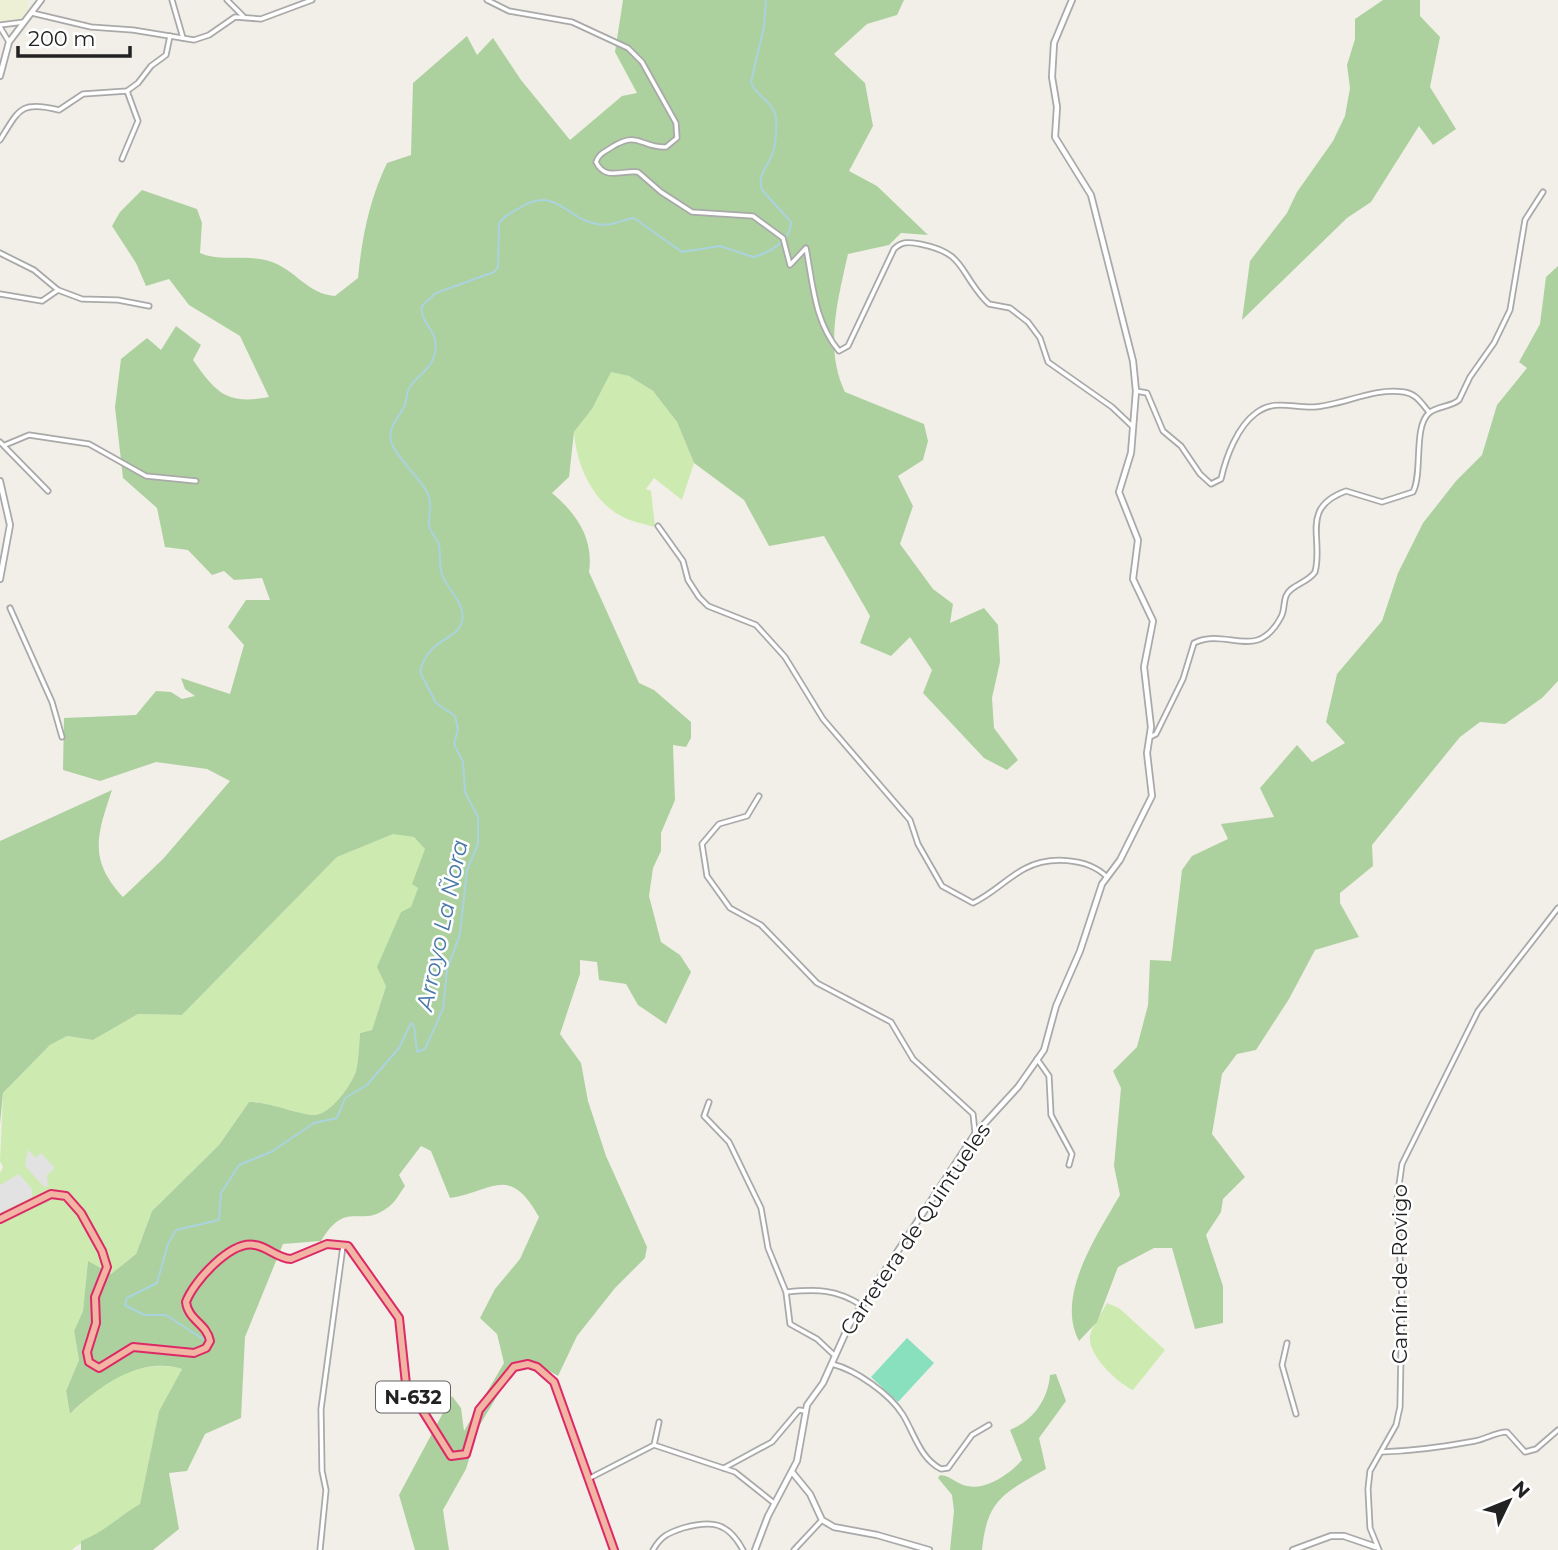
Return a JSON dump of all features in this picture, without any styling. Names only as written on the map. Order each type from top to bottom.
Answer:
[{"type":"highway","points":[[0,1219],[51,1194],[66,1196],[81,1213],[102,1251],[107,1267],[95,1297],[96,1323],[87,1352],[89,1362],[94,1367],[106,1365],[133,1347],[201,1351],[210,1341],[209,1334],[190,1315],[186,1302],[192,1290],[228,1252],[241,1245],[254,1244],[291,1259],[327,1244],[344,1244]]},
{"type":"highway","name":"N-632","points":[[344,1244],[354,1251],[399,1318],[406,1384],[451,1456],[466,1454],[479,1410],[514,1367],[528,1364],[537,1367],[554,1382],[614,1550]]},
{"type":"street","points":[[0,76],[9,42],[41,0]]},
{"type":"street","points":[[172,0],[183,38]]},
{"type":"street","points":[[227,0],[243,16],[261,19],[312,0]]},
{"type":"street","points":[[487,0],[509,11],[572,22],[596,35],[615,40],[642,62],[676,123],[677,138],[669,146],[657,147],[637,139],[622,140],[597,157],[596,162],[602,170],[612,175],[638,172],[661,192],[692,212],[749,215],[784,240],[786,259],[790,265],[796,261],[803,249],[807,250],[807,267],[821,321],[839,351],[846,350],[855,335],[866,305],[894,249],[909,242],[928,246],[951,254],[989,304],[1010,308],[1035,329],[1048,362],[1112,407],[1132,426]]},
{"type":"street","name":"Carretera de Quintueles","points":[[755,1550],[774,1503],[797,1461],[805,1411],[823,1383],[833,1354],[861,1305],[975,1134],[1018,1087],[1048,1041],[1056,1006],[1107,877],[1150,803],[1150,737],[1144,667],[1153,621],[1133,579],[1138,540],[1119,492],[1131,453],[1136,391],[1130,342],[1091,195],[1055,137],[1057,107],[1052,77],[1054,43],[1072,0]]},
{"type":"street","points":[[32,13],[91,27],[183,38],[203,38],[243,16]]},
{"type":"street","points":[[9,42],[0,26],[24,22]]},
{"type":"street","points":[[0,140],[18,111],[31,106],[59,110],[83,94],[127,91],[138,83],[150,66],[166,55],[170,36]]},
{"type":"street","points":[[122,159],[138,121],[127,91]]},
{"type":"street","points":[[1429,412],[1460,400],[1470,377],[1494,343],[1510,310],[1525,220],[1544,192]]},
{"type":"street","points":[[0,253],[34,270],[58,290],[82,299],[118,300],[149,306]]},
{"type":"street","points":[[0,294],[42,301],[58,290]]},
{"type":"street","points":[[1136,391],[1147,393],[1163,431],[1181,446],[1200,474],[1212,484],[1221,479],[1226,459],[1245,424],[1265,408],[1276,404],[1330,405],[1403,392],[1415,395],[1429,412]]},
{"type":"street","points":[[1150,737],[1156,734],[1179,689],[1194,643],[1207,640],[1256,642],[1278,623],[1288,593],[1315,572],[1315,527],[1323,507],[1346,491],[1382,502],[1413,492],[1419,471],[1417,454],[1429,412]]},
{"type":"street","points":[[5,445],[29,435],[89,444],[143,474],[166,480],[195,481]]},
{"type":"street","points":[[0,442],[48,491]]},
{"type":"street","points":[[0,481],[10,525],[0,579]]},
{"type":"street","points":[[658,526],[683,561],[692,587],[708,606],[750,620],[785,657],[823,719],[910,820],[918,844],[942,886],[973,903],[1026,868],[1051,861],[1083,863],[1107,877]]},
{"type":"street","points":[[10,608],[52,702],[62,737]]},
{"type":"street","points":[[759,796],[747,817],[719,824],[702,844],[706,872],[716,892],[734,911],[761,925],[817,983],[894,1024],[913,1059],[973,1114],[975,1134]]},
{"type":"street","name":"Camín de Rovigo","points":[[1378,1548],[1370,1528],[1368,1489],[1370,1471],[1396,1425],[1400,1407],[1402,1298],[1396,1199],[1402,1164],[1478,1011],[1558,908]]},
{"type":"street","points":[[1037,1059],[1049,1076],[1051,1115],[1072,1154],[1069,1165]]},
{"type":"street","points":[[709,1102],[704,1115],[729,1142],[761,1208],[768,1248],[786,1292],[790,1324],[817,1339],[833,1354]]},
{"type":"street","points":[[320,1550],[326,1490],[321,1471],[321,1409],[344,1244]]},
{"type":"street","points":[[786,1292],[829,1291],[844,1295],[861,1305]]},
{"type":"street","points":[[1287,1343],[1282,1365],[1296,1414]]},
{"type":"street","points":[[830,1364],[841,1367],[888,1398],[902,1413],[928,1459],[942,1469],[948,1468],[972,1434],[989,1425]]},
{"type":"street","points":[[724,1468],[772,1442],[799,1410],[805,1411]]},
{"type":"street","points":[[654,1445],[660,1422]]},
{"type":"street","points":[[1381,1452],[1447,1446],[1507,1432],[1525,1452],[1536,1449],[1558,1430]]},
{"type":"street","points":[[589,1478],[654,1445],[735,1472],[774,1503]]},
{"type":"street","points":[[792,1472],[810,1494],[822,1520],[834,1527],[877,1535],[929,1550]]},
{"type":"street","points":[[794,1550],[822,1520]]},
{"type":"street","points":[[653,1550],[664,1535],[707,1522],[732,1532],[743,1550]]},
{"type":"street","points":[[1293,1550],[1331,1536],[1344,1536],[1378,1548]]},
{"type":"green space","points":[[0,0],[28,0],[29,9],[20,20],[0,22]]},
{"type":"green space","points":[[623,0],[904,0],[897,15],[867,24],[834,54],[865,83],[873,126],[849,171],[877,186],[928,235],[901,233],[889,245],[848,254],[835,324],[835,359],[845,392],[924,424],[928,441],[923,460],[898,476],[913,506],[900,544],[933,589],[953,604],[950,623],[984,608],[998,625],[1000,662],[992,698],[994,728],[1018,760],[1007,770],[984,758],[923,693],[932,670],[910,637],[891,656],[860,643],[870,616],[824,536],[769,546],[744,500],[694,463],[677,422],[653,391],[629,376],[611,372],[592,409],[574,432],[569,477],[552,493],[582,528],[589,549],[589,572],[639,683],[654,690],[691,722],[691,738],[686,747],[673,745],[675,800],[661,833],[661,851],[653,868],[649,896],[661,942],[680,955],[691,972],[666,1024],[638,1005],[626,984],[599,980],[597,962],[580,960],[580,974],[560,1034],[581,1063],[588,1101],[606,1156],[647,1247],[645,1258],[615,1288],[577,1336],[558,1376],[534,1362],[518,1361],[478,1428],[466,1469],[443,1510],[449,1550],[415,1550],[399,1495],[452,1396],[461,1408],[464,1431],[504,1363],[497,1334],[480,1318],[495,1289],[520,1259],[539,1217],[528,1200],[518,1190],[509,1186],[489,1187],[450,1198],[431,1151],[421,1146],[399,1175],[405,1186],[390,1206],[377,1214],[346,1217],[338,1221],[321,1241],[283,1244],[245,1337],[241,1418],[205,1434],[187,1471],[169,1473],[179,1529],[153,1550],[81,1550],[81,1541],[97,1534],[140,1504],[159,1411],[182,1369],[151,1367],[121,1376],[94,1393],[70,1414],[66,1391],[79,1360],[74,1331],[83,1311],[88,1261],[111,1274],[136,1254],[152,1211],[219,1145],[249,1102],[312,1115],[325,1111],[338,1099],[356,1071],[360,1033],[372,1030],[386,986],[377,967],[401,912],[411,907],[418,888],[412,884],[425,849],[414,837],[393,834],[337,857],[182,1015],[138,1014],[93,1040],[67,1036],[50,1045],[3,1093],[0,1124],[0,841],[112,790],[102,820],[100,858],[104,871],[123,897],[163,859],[230,781],[207,769],[156,762],[100,781],[63,770],[64,718],[136,715],[156,691],[171,692],[182,699],[195,696],[185,689],[181,678],[230,694],[244,645],[228,627],[246,600],[270,600],[262,578],[234,580],[224,571],[212,575],[188,550],[165,547],[157,508],[123,478],[115,407],[121,359],[147,338],[161,350],[176,326],[201,345],[193,360],[216,388],[233,398],[269,397],[240,336],[189,305],[169,279],[146,286],[136,263],[112,226],[120,212],[142,190],[197,209],[202,223],[200,253],[216,257],[269,261],[286,269],[316,291],[335,296],[358,278],[367,219],[387,163],[411,155],[413,83],[467,36],[477,55],[493,38],[521,80],[570,140],[622,96],[637,93],[615,52]]},
{"type":"green space","points":[[1383,0],[1420,0],[1420,16],[1440,37],[1430,87],[1456,129],[1433,145],[1419,126],[1371,202],[1347,218],[1242,320],[1250,261],[1287,213],[1297,192],[1333,141],[1345,116],[1350,88],[1347,65],[1355,39],[1355,19]]},
{"type":"green space","points":[[1558,266],[1558,681],[1542,698],[1505,724],[1480,722],[1460,737],[1372,845],[1373,866],[1340,893],[1340,903],[1359,937],[1315,950],[1289,999],[1256,1050],[1237,1054],[1222,1074],[1212,1134],[1245,1177],[1223,1199],[1221,1212],[1206,1235],[1223,1286],[1223,1323],[1195,1329],[1172,1248],[1154,1248],[1118,1267],[1097,1322],[1079,1341],[1073,1323],[1075,1286],[1091,1247],[1120,1195],[1114,1166],[1121,1088],[1113,1071],[1137,1047],[1148,1005],[1150,960],[1171,961],[1182,870],[1192,856],[1228,839],[1221,824],[1274,817],[1260,788],[1297,745],[1312,762],[1345,743],[1326,722],[1337,674],[1382,621],[1398,573],[1423,523],[1456,481],[1482,455],[1497,405],[1527,368],[1519,362],[1540,324],[1546,277]]},
{"type":"green space","points":[[611,371],[629,376],[653,391],[677,422],[694,463],[682,500],[654,478],[646,489],[651,491],[655,527],[627,519],[603,502],[594,492],[578,456],[574,432],[592,409]]},
{"type":"green space","points":[[393,833],[414,837],[426,849],[413,884],[418,888],[411,908],[401,912],[386,986],[372,1030],[360,1033],[356,1071],[344,1092],[332,1106],[312,1115],[249,1102],[219,1145],[152,1211],[136,1254],[111,1274],[88,1262],[83,1311],[74,1331],[79,1360],[66,1391],[70,1414],[94,1391],[125,1374],[159,1366],[182,1369],[159,1411],[140,1505],[72,1550],[0,1550],[0,1173],[3,1167],[0,1161],[3,1093],[50,1045],[67,1036],[93,1040],[138,1014],[182,1015],[337,857]]},
{"type":"green space","points":[[1107,1303],[1119,1308],[1165,1350],[1133,1390],[1103,1366],[1092,1348],[1091,1332]]},
{"type":"green space","points":[[907,1338],[934,1363],[898,1402],[871,1377]]},
{"type":"green space","points":[[1056,1374],[1066,1401],[1039,1438],[1046,1469],[1000,1499],[988,1519],[982,1550],[950,1550],[954,1511],[952,1495],[938,1478],[940,1475],[949,1477],[961,1484],[977,1487],[1002,1477],[1016,1466],[1022,1460],[1010,1430],[1033,1415],[1043,1400],[1050,1375]]},
{"type":"shaded area","points":[[28,1150],[36,1158],[41,1153],[55,1168],[47,1175],[48,1186],[44,1187],[25,1166]]},
{"type":"shaded area","points":[[19,1174],[32,1189],[32,1197],[0,1213],[0,1185]]},
{"type":"waterway","name":"Arroyo La Ñora","points":[[206,1341],[166,1315],[144,1315],[125,1305],[127,1298],[157,1283],[168,1244],[176,1230],[219,1220],[221,1193],[239,1165],[271,1152],[314,1123],[337,1118],[345,1098],[367,1085],[399,1048],[411,1023],[414,1026],[417,1052],[425,1049],[443,1009],[447,970],[460,934],[467,870],[478,844],[478,817],[465,792],[463,762],[454,744],[458,729],[455,716],[436,703],[420,672],[429,652],[459,627],[462,614],[459,602],[444,580],[441,570],[438,542],[429,526],[429,496],[393,447],[390,436],[392,427],[405,405],[409,389],[431,363],[436,350],[434,335],[424,319],[422,306],[436,293],[494,272],[498,267],[499,223],[509,214],[533,201],[553,202],[586,221],[597,224],[612,224],[634,218],[682,252],[720,246],[753,257],[778,245],[787,235],[791,222],[762,190],[761,184],[774,147],[776,117],[751,82],[764,27],[766,0]]}]
